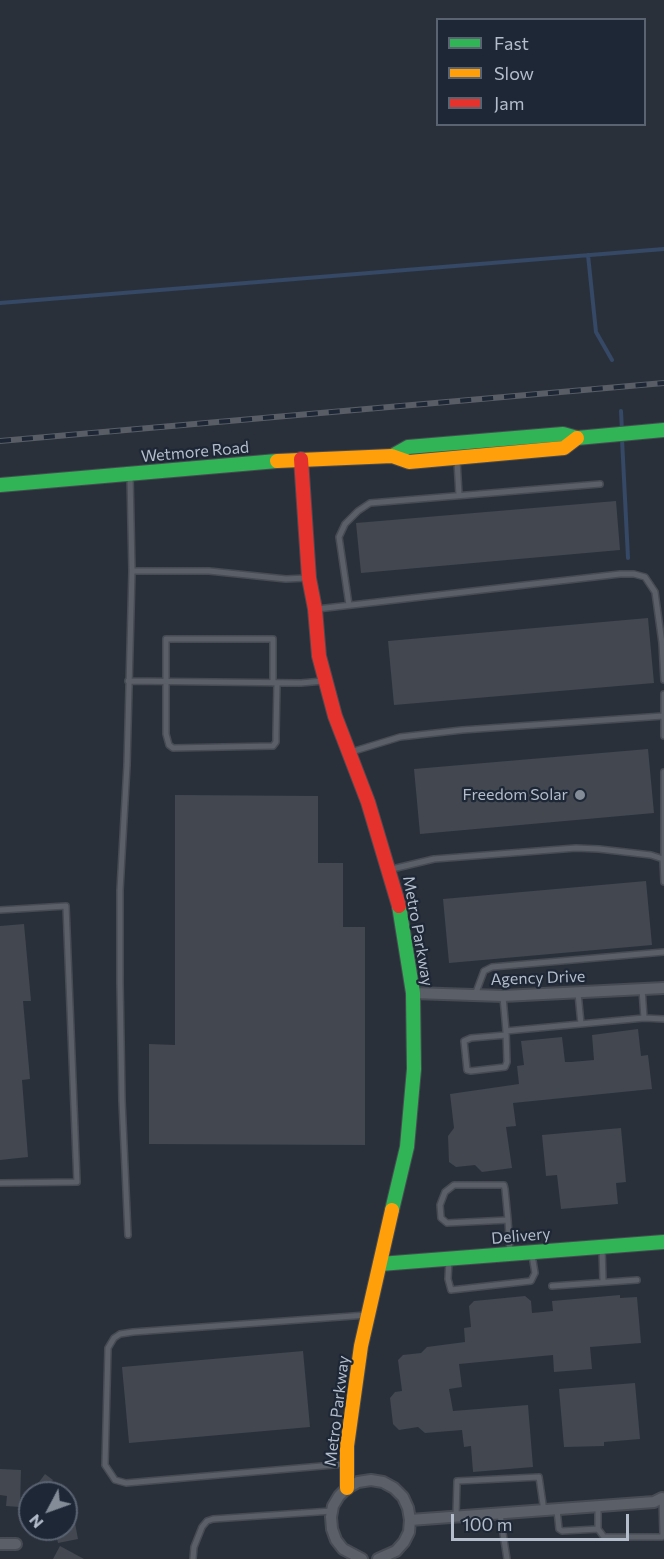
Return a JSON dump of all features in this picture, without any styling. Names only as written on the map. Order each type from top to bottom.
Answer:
[{"type":"street","name":"Wetmore Road","points":[[392,456],[408,447],[563,434],[577,438],[664,430]]},
{"type":"street","name":"Wetmore Road","points":[[0,485],[300,459],[392,456],[409,462],[564,448],[577,438]]},
{"type":"street","name":"Metro Parkway","points":[[300,459],[309,578],[315,609],[319,656],[325,681],[390,870],[403,920],[413,993],[414,1070],[407,1148],[361,1346],[346,1464],[347,1488]]},
{"type":"street","name":"Agency Drive","points":[[413,993],[503,996],[664,988]]},
{"type":"street","name":"Delivery","points":[[380,1264],[664,1242]]},
{"type":"street","points":[[362,1559],[347,1556],[336,1540],[332,1529],[332,1511],[339,1496],[347,1488],[358,1482],[371,1480],[383,1482],[394,1488],[405,1502],[410,1520],[409,1532],[396,1555],[378,1559]]},
{"type":"street","points":[[410,1520],[654,1502],[663,1496]]},
{"type":"street","points":[[0,1544],[16,1544]]},
{"type":"lane","points":[[457,457],[459,495]]},
{"type":"lane","points":[[128,1235],[122,1101],[120,890],[127,765],[132,571],[130,474]]},
{"type":"lane","points":[[349,605],[339,537],[341,530],[352,516],[370,503],[600,484]]},
{"type":"lane","points":[[132,571],[209,571],[286,579],[309,578]]},
{"type":"lane","points":[[315,609],[634,574],[645,577],[656,592],[664,680]]},
{"type":"lane","points":[[166,639],[273,639],[276,742],[273,746],[173,748],[169,745],[166,734],[166,681],[166,639]]},
{"type":"lane","points":[[128,681],[275,683],[325,681]]},
{"type":"lane","points":[[664,694],[664,736]]},
{"type":"lane","points":[[349,753],[400,737],[462,730],[663,716]]},
{"type":"lane","points":[[664,772],[664,882]]},
{"type":"lane","points":[[390,870],[434,859],[576,848],[651,855],[663,860]]},
{"type":"lane","points":[[0,910],[66,906],[77,1182],[0,1183]]},
{"type":"lane","points":[[475,995],[484,971],[492,967],[664,952]]},
{"type":"lane","points":[[642,989],[644,1018]]},
{"type":"lane","points":[[578,992],[581,1024]]},
{"type":"lane","points":[[503,996],[506,1033],[507,1062],[505,1067],[467,1070],[464,1044],[471,1038],[506,1033],[581,1024],[644,1018],[664,1019]]},
{"type":"lane","points":[[508,1220],[447,1223],[441,1218],[440,1205],[445,1191],[454,1185],[504,1185],[508,1220],[510,1254]]},
{"type":"lane","points":[[602,1246],[603,1281]]},
{"type":"lane","points":[[449,1259],[448,1279],[452,1290],[531,1281],[535,1273],[531,1252]]},
{"type":"lane","points":[[552,1286],[637,1280]]},
{"type":"lane","points":[[346,1464],[126,1483],[115,1480],[105,1465],[108,1348],[114,1338],[120,1334],[134,1332],[368,1315]]},
{"type":"lane","points":[[456,1518],[457,1481],[539,1477],[544,1511]]},
{"type":"lane","points":[[598,1507],[598,1529],[604,1537],[662,1537],[663,1496]]},
{"type":"lane","points":[[557,1510],[559,1529],[562,1531],[598,1529]]},
{"type":"lane","points":[[193,1559],[194,1547],[207,1521],[332,1511]]},
{"type":"lane","points":[[500,1514],[507,1559]]},
{"type":"building","points":[[616,501],[620,550],[361,573],[356,523]]},
{"type":"building","points":[[648,618],[654,683],[394,705],[388,641]]},
{"type":"building","points":[[648,749],[654,813],[420,834],[414,769]]},
{"type":"building","points":[[175,795],[318,796],[318,863],[343,863],[343,927],[365,927],[365,1145],[149,1144],[149,1044],[175,1045]]},
{"type":"building","points":[[646,881],[652,945],[449,963],[443,899]]},
{"type":"building","points":[[24,924],[31,1001],[23,1001],[30,1079],[22,1080],[28,1157],[0,1160],[0,926]]},
{"type":"building","points":[[638,1029],[641,1056],[648,1055],[652,1089],[513,1103],[516,1126],[506,1127],[512,1168],[482,1172],[475,1165],[456,1167],[449,1162],[448,1136],[454,1128],[450,1094],[519,1084],[517,1066],[524,1065],[521,1041],[562,1037],[565,1062],[594,1060],[592,1035]]},
{"type":"building","points":[[621,1128],[626,1182],[616,1183],[618,1204],[561,1209],[557,1175],[546,1176],[542,1135]]},
{"type":"building","points":[[620,1295],[620,1298],[637,1297],[641,1343],[590,1347],[592,1369],[554,1372],[553,1355],[459,1364],[462,1387],[449,1389],[453,1411],[528,1405],[533,1467],[473,1472],[471,1446],[464,1447],[462,1430],[425,1433],[418,1427],[399,1430],[393,1424],[390,1398],[395,1392],[402,1391],[398,1360],[403,1355],[421,1353],[427,1347],[465,1342],[464,1328],[471,1327],[469,1306],[474,1301],[525,1296],[531,1301],[532,1313],[553,1311],[552,1301]]},
{"type":"building","points":[[303,1351],[310,1427],[129,1443],[122,1367]]},
{"type":"building","points":[[635,1383],[640,1439],[604,1442],[604,1446],[564,1447],[559,1389]]},
{"type":"building","points":[[0,1469],[21,1470],[21,1481],[18,1481],[18,1507],[6,1506],[7,1496],[0,1495]]},
{"type":"building","points":[[45,1474],[53,1480],[52,1481],[40,1481]]},
{"type":"building","points":[[60,1546],[84,1559],[53,1559]]},
{"type":"waterway","points":[[0,303],[664,249]]},
{"type":"waterway","points":[[588,255],[596,332],[612,360]]},
{"type":"waterway","points":[[621,411],[622,432]]},
{"type":"waterway","points":[[622,439],[628,558]]},
{"type":"railway","points":[[0,441],[664,383]]},
{"type":"traffic: fast","points":[[392,456],[408,447],[563,434],[577,438],[664,430]]},
{"type":"traffic: fast","points":[[0,485],[277,461]]},
{"type":"traffic: fast","points":[[392,1210],[407,1147],[414,1069],[413,993],[399,906]]},
{"type":"traffic: fast","points":[[380,1264],[664,1242]]},
{"type":"traffic: slow","points":[[277,461],[392,456],[409,462],[564,448],[577,438]]},
{"type":"traffic: slow","points":[[347,1488],[347,1446],[361,1346],[392,1210]]},
{"type":"traffic: jam","points":[[301,459],[309,578],[315,609],[319,656],[335,716],[368,802],[399,906]]},
{"type":"place","name":"Freedom Solar","points":[[580,795]]}]
